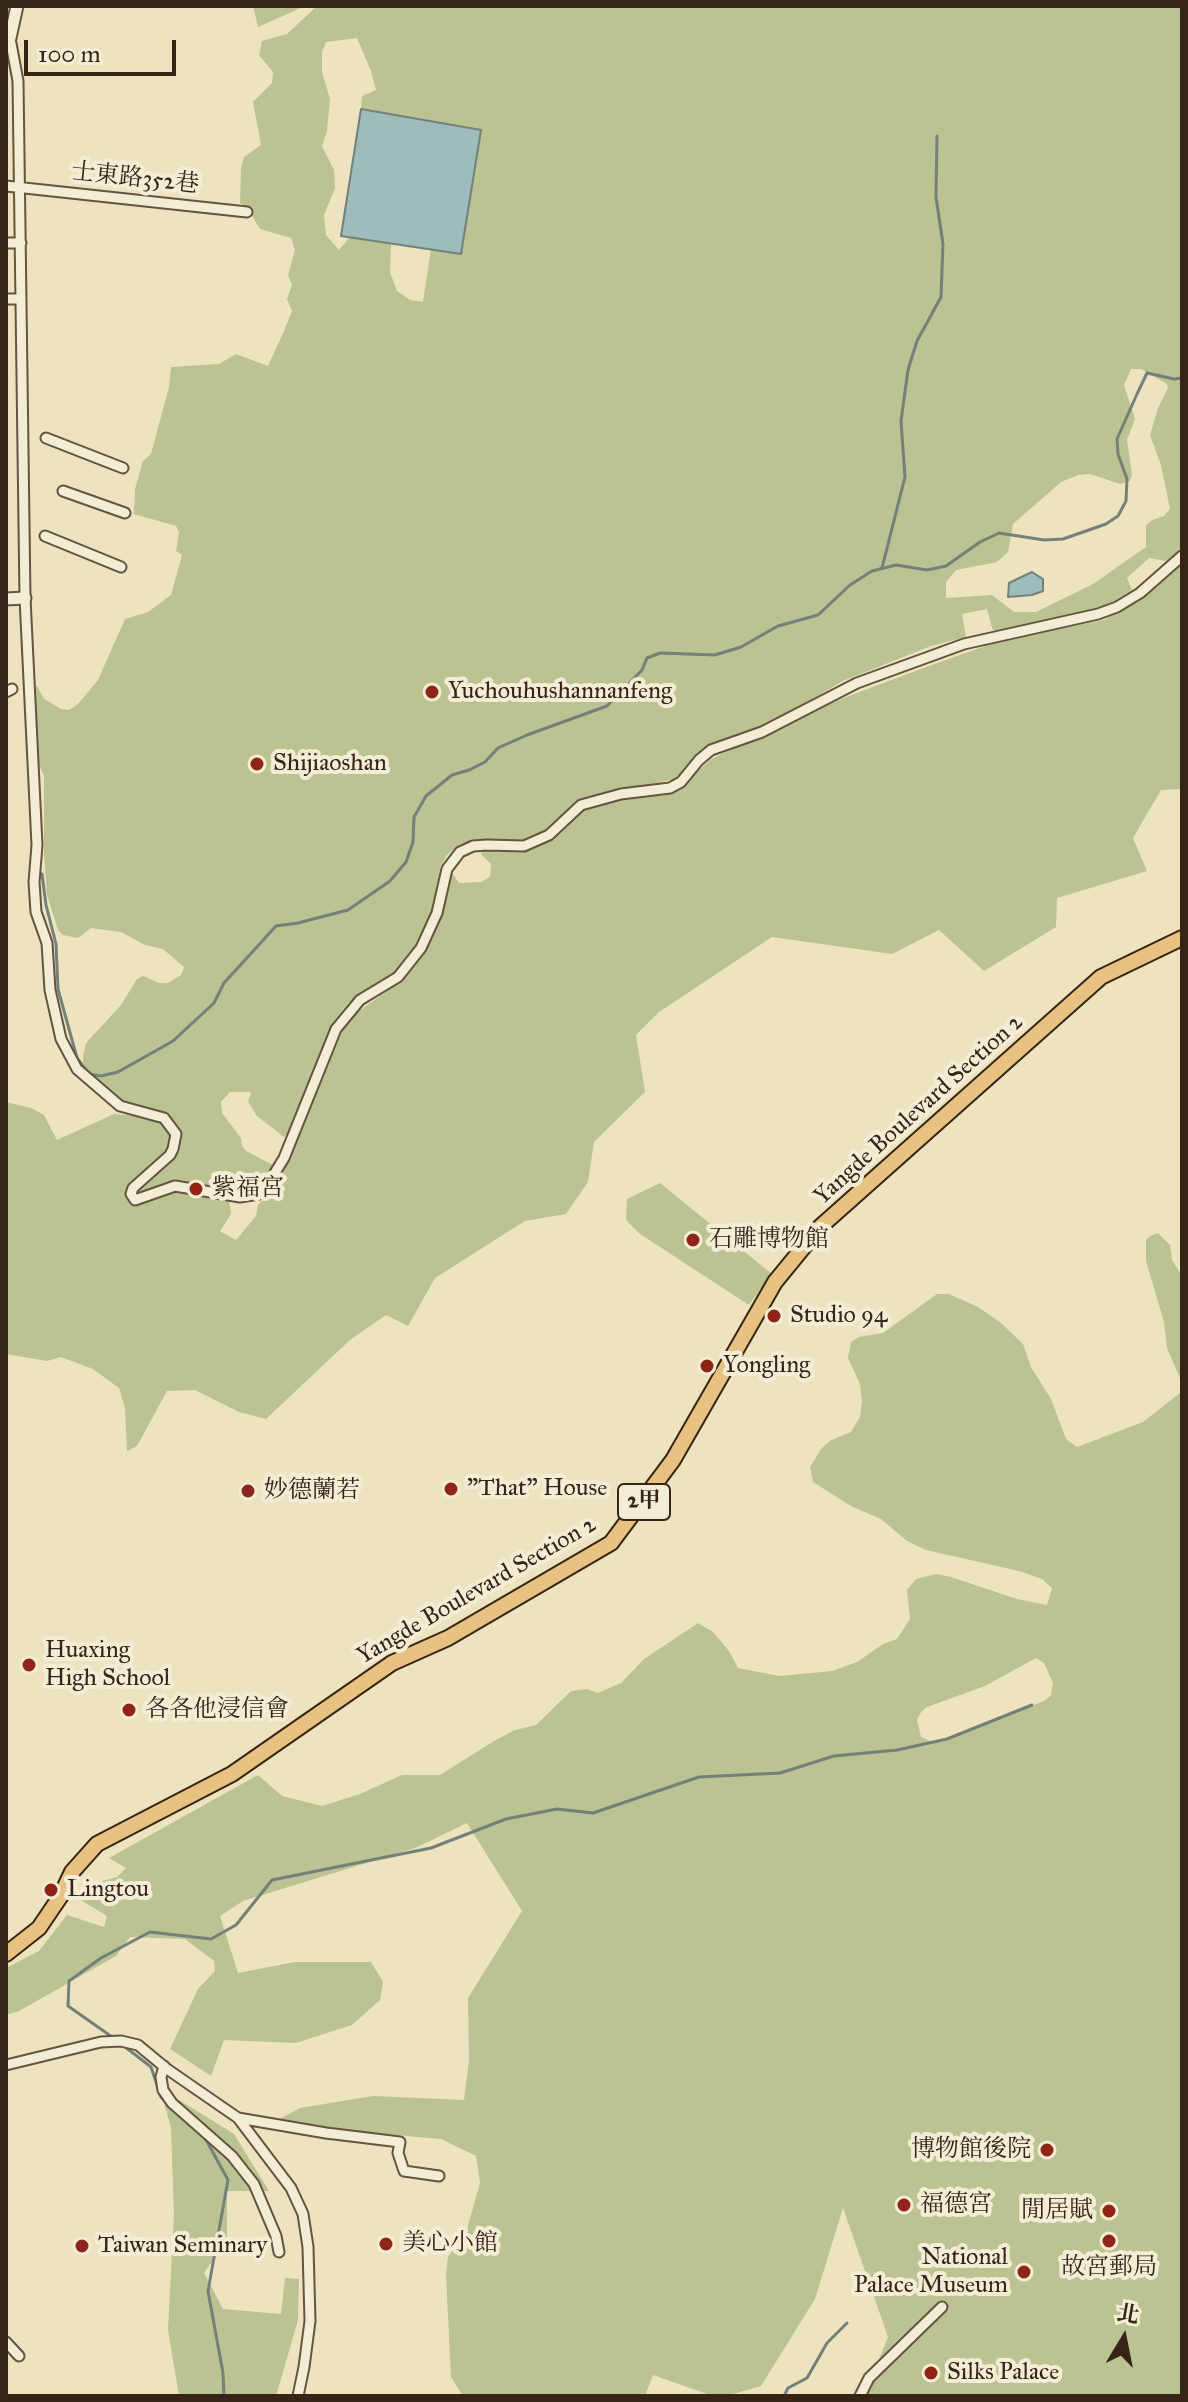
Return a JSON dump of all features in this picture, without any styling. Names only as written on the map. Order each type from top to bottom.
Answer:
[{"type":"main road","name":"Yangde Boulevard Section 2","points":[[6,1954],[39,1928],[72,1872],[97,1844],[232,1774],[392,1663],[448,1638],[611,1543],[673,1460],[775,1282],[820,1227],[1101,977],[1182,938]]},
{"type":"street","points":[[17,6],[7,37],[18,81],[25,598],[37,845],[36,912],[47,943],[50,990],[61,1039],[77,1069],[105,1095],[131,1111],[164,1118],[176,1134],[173,1149],[165,1161],[133,1188],[133,1199],[144,1199],[166,1188],[182,1186],[240,1197],[259,1194],[284,1158],[336,1029],[360,1000],[398,977],[421,948],[437,913],[447,869],[460,852],[473,846],[524,846],[549,835],[581,805],[621,794],[670,788],[681,782],[711,750],[762,732],[871,678],[964,644],[1117,607],[1140,593],[1182,556]]},
{"type":"street","name":"士東路352巷","points":[[6,186],[247,212]]},
{"type":"street","points":[[6,243],[21,243]]},
{"type":"street","points":[[6,299],[21,299]]},
{"type":"street","points":[[46,438],[123,468]]},
{"type":"street","points":[[63,491],[125,513]]},
{"type":"street","points":[[45,536],[121,567]]},
{"type":"street","points":[[6,599],[25,598]]},
{"type":"street","points":[[6,2065],[101,2042],[121,2041],[138,2045],[238,2118],[291,2188],[303,2214],[308,2247],[310,2321],[298,2396]]},
{"type":"street","points":[[164,2066],[161,2077],[163,2090],[172,2103],[232,2156],[254,2184],[276,2236],[279,2252]]},
{"type":"street","points":[[238,2118],[400,2142],[398,2153],[404,2171],[439,2176]]},
{"type":"street","points":[[860,2396],[869,2378],[942,2307]]},
{"type":"street","points":[[6,2342],[19,2356]]},
{"type":"green space","points":[[253,6],[305,6],[258,27]]},
{"type":"green space","points":[[317,6],[1182,6],[1182,548],[1166,561],[1149,558],[1127,578],[1132,590],[1099,610],[993,631],[987,609],[962,614],[966,637],[931,646],[843,681],[793,710],[695,758],[678,778],[578,802],[549,831],[523,841],[471,841],[460,844],[447,855],[440,867],[436,898],[426,932],[417,946],[390,978],[348,1003],[333,1022],[288,1133],[284,1137],[257,1116],[248,1102],[251,1092],[230,1092],[221,1102],[222,1113],[241,1138],[246,1151],[273,1165],[265,1183],[253,1191],[240,1192],[176,1182],[135,1197],[134,1191],[176,1154],[180,1143],[178,1133],[168,1117],[119,1101],[93,1080],[83,1056],[86,1043],[121,1005],[137,979],[143,976],[159,983],[168,983],[181,975],[184,967],[163,949],[145,945],[121,932],[91,928],[78,938],[63,935],[58,930],[47,895],[44,776],[36,758],[34,686],[44,699],[69,710],[98,680],[125,619],[148,612],[171,595],[182,555],[176,551],[179,532],[176,526],[134,514],[135,489],[143,461],[151,454],[169,387],[171,367],[219,364],[236,354],[268,366],[292,311],[287,299],[292,285],[288,275],[295,250],[291,238],[260,229],[246,206],[240,203],[244,157],[261,145],[253,102],[272,83],[273,72],[259,55],[262,41],[287,34]],"holes":[[[357,38],[376,90],[362,96],[361,109],[480,130],[461,253],[431,249],[423,302],[410,300],[397,291],[390,272],[391,243],[350,237],[339,250],[326,235],[324,215],[335,188],[334,170],[322,146],[327,131],[330,99],[322,72],[322,52],[326,42]],[[1131,369],[1141,369],[1167,384],[1168,388],[1150,435],[1161,465],[1170,509],[1164,516],[1146,525],[1146,547],[1093,584],[1036,612],[1014,612],[992,595],[946,598],[946,582],[956,570],[997,562],[1008,552],[1013,524],[1061,482],[1090,474],[1120,484],[1130,481],[1132,474],[1127,440],[1135,419],[1124,385]]]},
{"type":"green space","points":[[1182,564],[1182,789],[1161,790],[1133,838],[1147,871],[1057,898],[1056,927],[984,971],[939,930],[892,954],[772,937],[659,1012],[636,1035],[645,1092],[594,1142],[588,1182],[566,1214],[525,1221],[435,1278],[408,1326],[386,1315],[350,1340],[266,1419],[239,1412],[195,1390],[167,1391],[137,1446],[127,1451],[125,1408],[119,1388],[93,1369],[61,1357],[47,1361],[6,1354],[6,1102],[31,1108],[44,1115],[57,1140],[114,1114],[159,1118],[170,1132],[171,1143],[168,1151],[131,1186],[138,1204],[177,1192],[229,1200],[231,1214],[220,1231],[236,1240],[256,1216],[258,1205],[271,1191],[294,1148],[344,1027],[359,1011],[394,986],[428,945],[441,913],[448,874],[452,873],[459,883],[481,882],[490,877],[491,864],[481,854],[482,850],[521,851],[550,840],[575,813],[584,808],[682,786],[711,759],[841,699],[1002,640],[1104,620],[1127,607]]},
{"type":"green space","points":[[660,1183],[772,1274],[749,1305],[640,1234],[626,1220],[627,1199]]},
{"type":"green space","points":[[1158,1233],[1170,1245],[1172,1260],[1182,1276],[1182,1383],[1167,1348],[1164,1322],[1146,1261],[1146,1240]]},
{"type":"green space","points":[[937,1294],[949,1294],[978,1307],[1023,1344],[1031,1367],[1051,1399],[1066,1439],[1077,1447],[1143,1422],[1180,1393],[1182,1385],[1182,2396],[865,2396],[888,2337],[843,2208],[815,2299],[761,2386],[726,2396],[713,2396],[653,2375],[645,2396],[463,2396],[451,2377],[446,2275],[448,2257],[467,2229],[480,2183],[476,2156],[441,2139],[325,2129],[276,2121],[300,2108],[373,2096],[464,2100],[469,2060],[468,1998],[522,1911],[467,1823],[415,1848],[243,1901],[220,1916],[238,1973],[295,1962],[371,1962],[383,1982],[380,2000],[352,2025],[296,2043],[224,2040],[211,2076],[170,2049],[198,1989],[215,1971],[214,1961],[185,1939],[130,1937],[116,1956],[19,2011],[6,2015],[6,1968],[39,1951],[67,1915],[104,1927],[107,1916],[79,1899],[88,1885],[117,1877],[126,1868],[109,1858],[258,1775],[282,1796],[322,1806],[360,1794],[402,1775],[440,1775],[515,1730],[536,1725],[571,1691],[587,1689],[598,1693],[621,1683],[644,1659],[698,1623],[713,1632],[738,1668],[779,1676],[832,1671],[857,1662],[883,1644],[897,1639],[910,1619],[907,1590],[916,1579],[936,1574],[1047,1605],[1052,1588],[1042,1579],[926,1550],[907,1541],[881,1519],[851,1506],[813,1482],[810,1467],[821,1449],[831,1440],[851,1432],[860,1417],[860,1384],[848,1358],[851,1342],[859,1337],[883,1333]],"holes":[[[1036,1658],[1044,1663],[1053,1683],[1051,1695],[1046,1700],[942,1742],[921,1737],[917,1720],[927,1707],[985,1686]]]},
{"type":"green space","points":[[159,2084],[234,2134],[269,2191],[227,2191],[227,2241],[204,2273],[223,2309],[281,2314],[285,2278],[299,2279],[298,2320],[276,2396],[179,2396],[168,2330],[174,2215],[171,2128]]},
{"type":"water","points":[[361,109],[481,130],[461,254],[341,236]]},
{"type":"water","points":[[1032,572],[1043,579],[1043,591],[1008,597],[1009,583]]},
{"type":"waterway","points":[[882,568],[905,477],[901,421],[908,370],[917,341],[941,297],[943,244],[936,197],[937,136]]},
{"type":"waterway","points":[[42,874],[56,944],[58,989],[77,1058],[89,1074],[101,1076],[118,1072],[173,1041],[214,1003],[224,983],[276,926],[348,910],[390,881],[406,862],[413,842],[414,817],[426,796],[452,775],[485,762],[498,748],[527,735],[607,706],[642,670],[647,658],[660,653],[715,655],[741,647],[778,626],[818,615],[850,585],[872,571],[896,565],[927,570],[946,566],[980,542],[999,533],[1044,540],[1063,539],[1106,524],[1118,516],[1126,501],[1127,479],[1118,454],[1117,439],[1147,373],[1182,378]]},
{"type":"waterway","points":[[115,2039],[68,2006],[69,1981],[101,1958],[150,1932],[211,1939],[236,1925],[272,1880],[431,1848],[506,1819],[557,1809],[593,1813],[699,1777],[780,1773],[834,1756],[897,1750],[947,1739],[1032,1705]]},
{"type":"waterway","points":[[124,2046],[151,2067],[161,2097],[166,2102]]},
{"type":"waterway","points":[[204,2136],[228,2180],[208,2291],[223,2373],[224,2396]]},
{"type":"waterway","points":[[784,2396],[788,2388],[807,2378],[827,2343],[847,2323]]},
{"type":"place","name":"Yuchouhushannanfeng","points":[[432,692]]},
{"type":"place","name":"Shijiaoshan","points":[[257,764]]},
{"type":"place","name":"紫福宮","points":[[196,1189]]},
{"type":"place","name":"石雕博物館","points":[[693,1240]]},
{"type":"place","name":"Studio 94","points":[[774,1316]]},
{"type":"place","name":"Yongling","points":[[707,1366]]},
{"type":"place","name":"\"That\" House","points":[[451,1489]]},
{"type":"place","name":"妙德蘭若","points":[[248,1491]]},
{"type":"place","name":"Huaxing High School","points":[[29,1665]]},
{"type":"place","name":"各各他浸信會","points":[[129,1710]]},
{"type":"place","name":"Lingtou","points":[[51,1890]]},
{"type":"place","name":"博物館後院","points":[[1047,2150]]},
{"type":"place","name":"福德宮","points":[[904,2205]]},
{"type":"place","name":"閒居賦","points":[[1109,2211]]},
{"type":"place","name":"故宮郵局","points":[[1109,2241]]},
{"type":"place","name":"美心小館","points":[[386,2244]]},
{"type":"place","name":"Taiwan Seminary","points":[[82,2246]]},
{"type":"place","name":"National Palace Museum","points":[[1024,2272]]},
{"type":"place","name":"Silks Palace","points":[[931,2373]]}]
